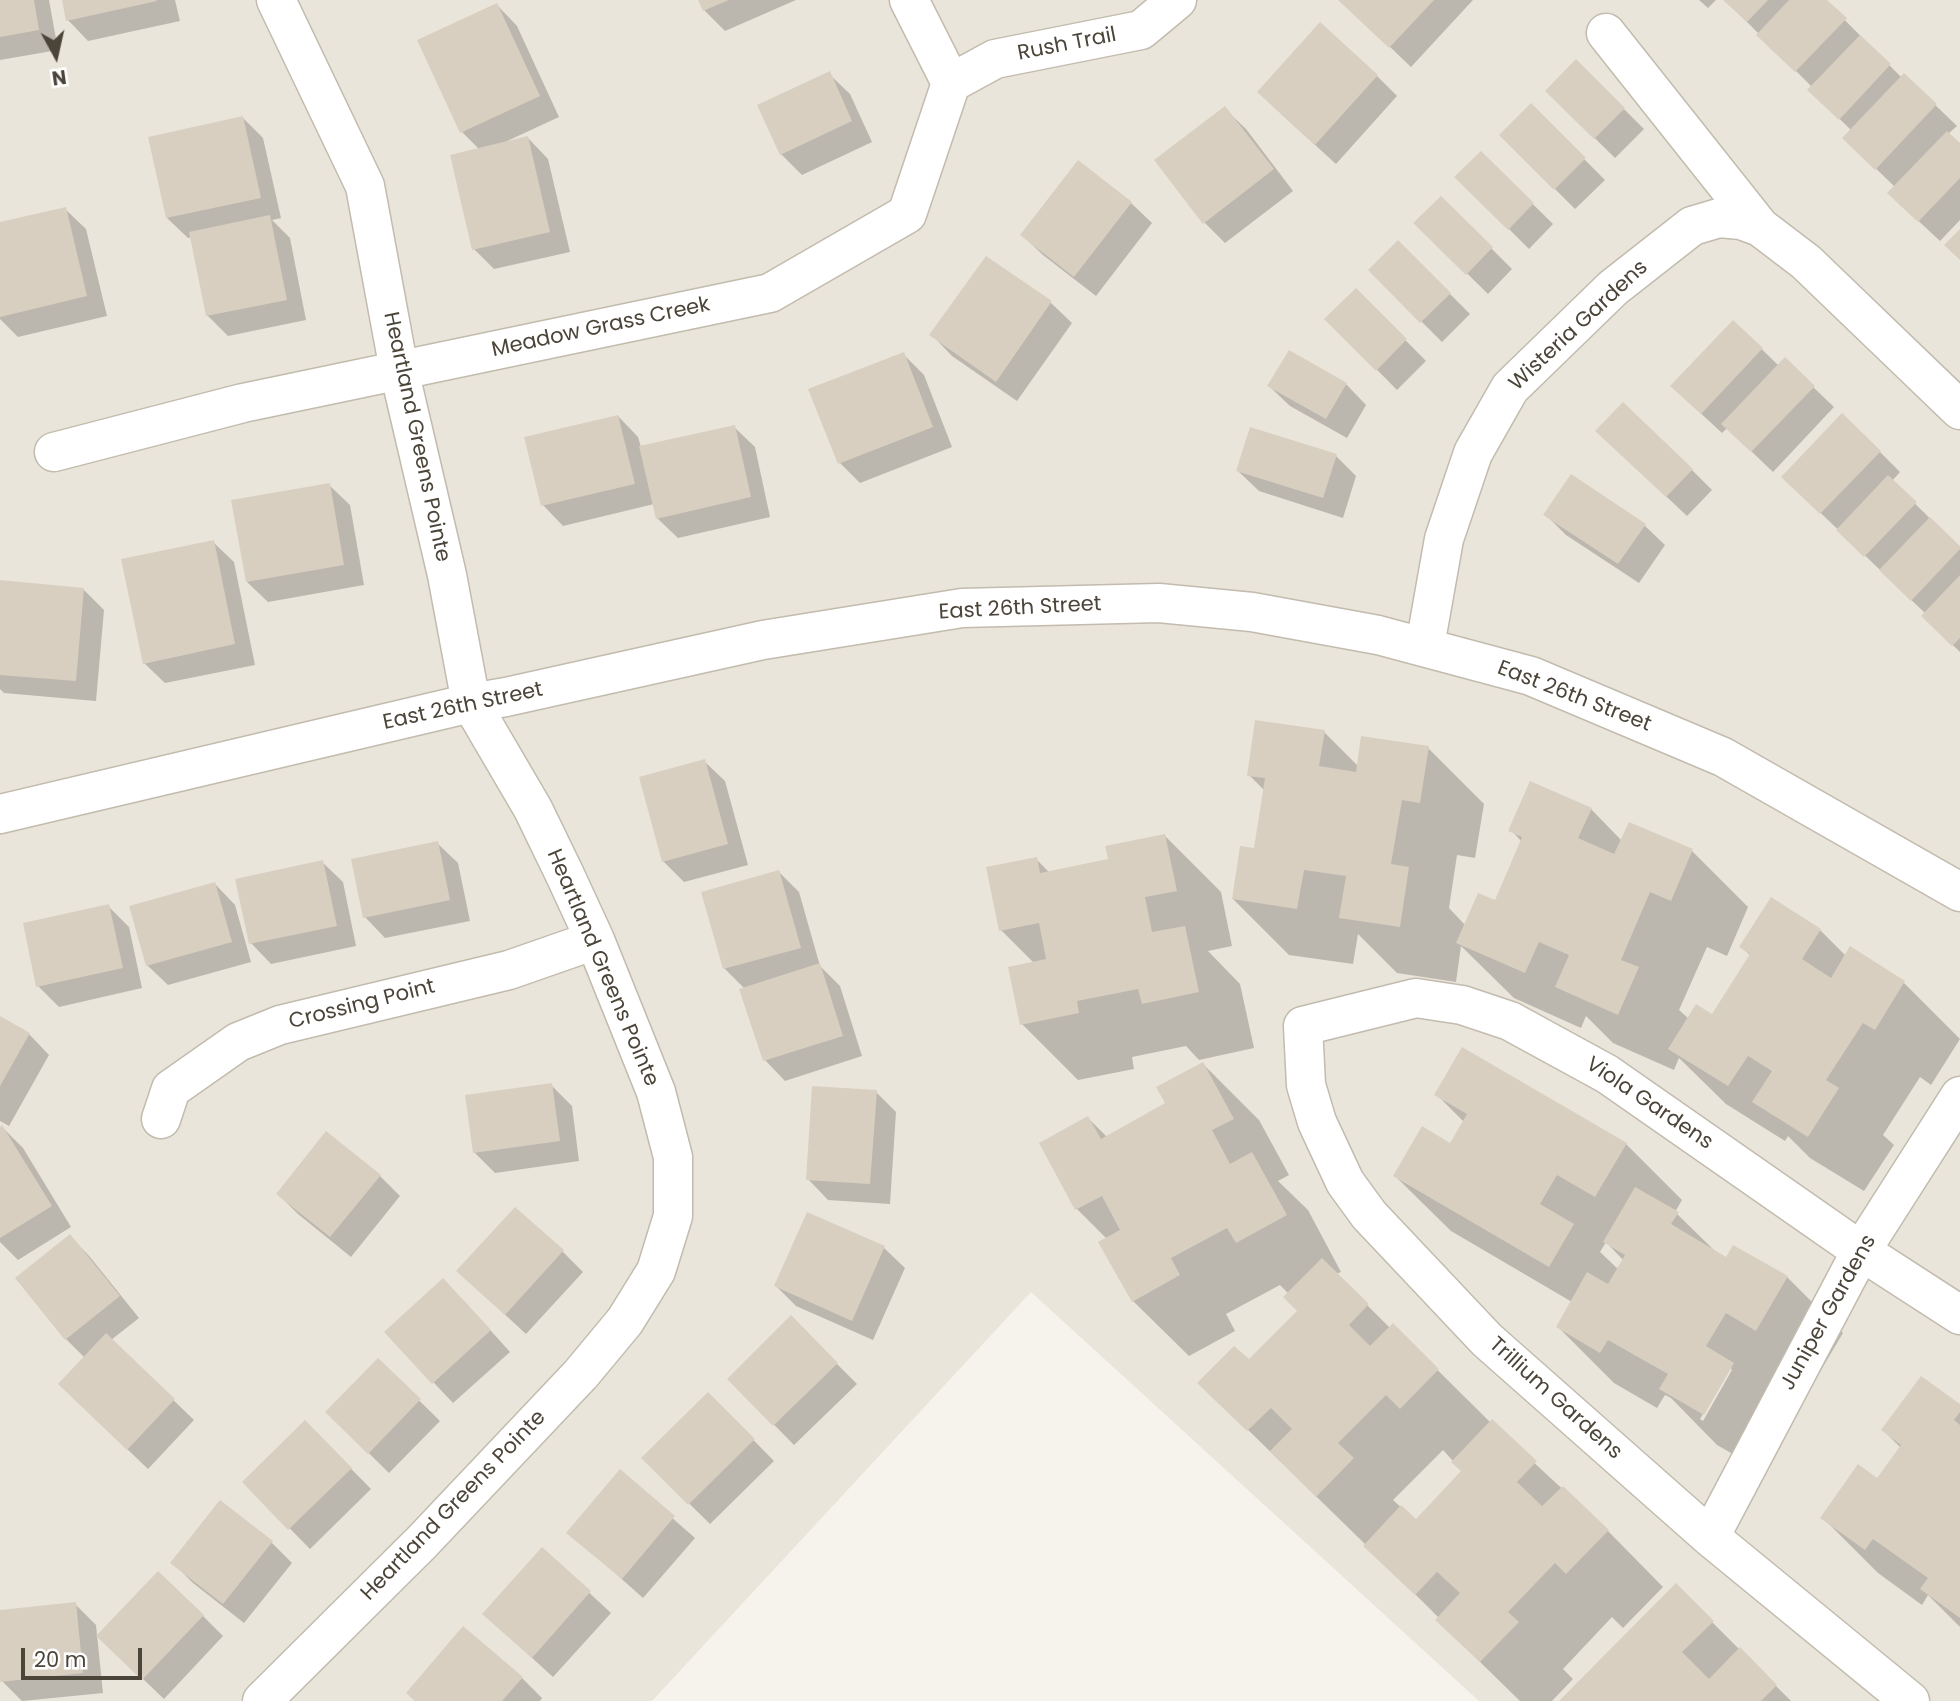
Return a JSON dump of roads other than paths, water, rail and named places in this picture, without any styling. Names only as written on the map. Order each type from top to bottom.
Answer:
[{"type":"street","name":"Heartland Greens Pointe","points":[[262,1701],[422,1542],[581,1374],[625,1321],[656,1270],[673,1216],[673,1157],[656,1093],[596,940],[533,808],[471,703],[447,575],[399,370],[365,186],[276,0]]},
{"type":"street","points":[[909,0],[951,83]]},
{"type":"street","name":"Rush Trail","points":[[951,83],[995,59],[1141,30],[1177,0]]},
{"type":"street","points":[[1606,33],[1760,228]]},
{"type":"street","name":"Meadow Grass Creek","points":[[54,452],[243,403],[770,293],[907,214],[951,83]]},
{"type":"street","name":"Wisteria Gardens","points":[[1425,646],[1444,539],[1473,453],[1510,388],[1613,288],[1692,226],[1719,218],[1741,220],[1760,228],[1806,262],[1960,410]]},
{"type":"street","name":"East 26th Street","points":[[0,814],[471,703],[506,698],[763,640],[962,608],[1159,603],[1252,612],[1425,646],[1531,676],[1723,757],[1960,892]]},
{"type":"street","name":"Crossing Point","points":[[161,1118],[171,1089],[238,1042],[280,1025],[509,970],[596,940]]},
{"type":"street","name":"Viola Gardens","points":[[1303,1026],[1416,998],[1462,1005],[1510,1021],[1607,1074],[1861,1251],[1960,1315]]},
{"type":"street","name":"Trillium Gardens","points":[[1303,1026],[1306,1085],[1317,1122],[1345,1182],[1369,1215],[1487,1340],[1710,1537],[1910,1701]]},
{"type":"street","name":"Juniper Gardens","points":[[1710,1537],[1861,1251],[1960,1096]]}]
